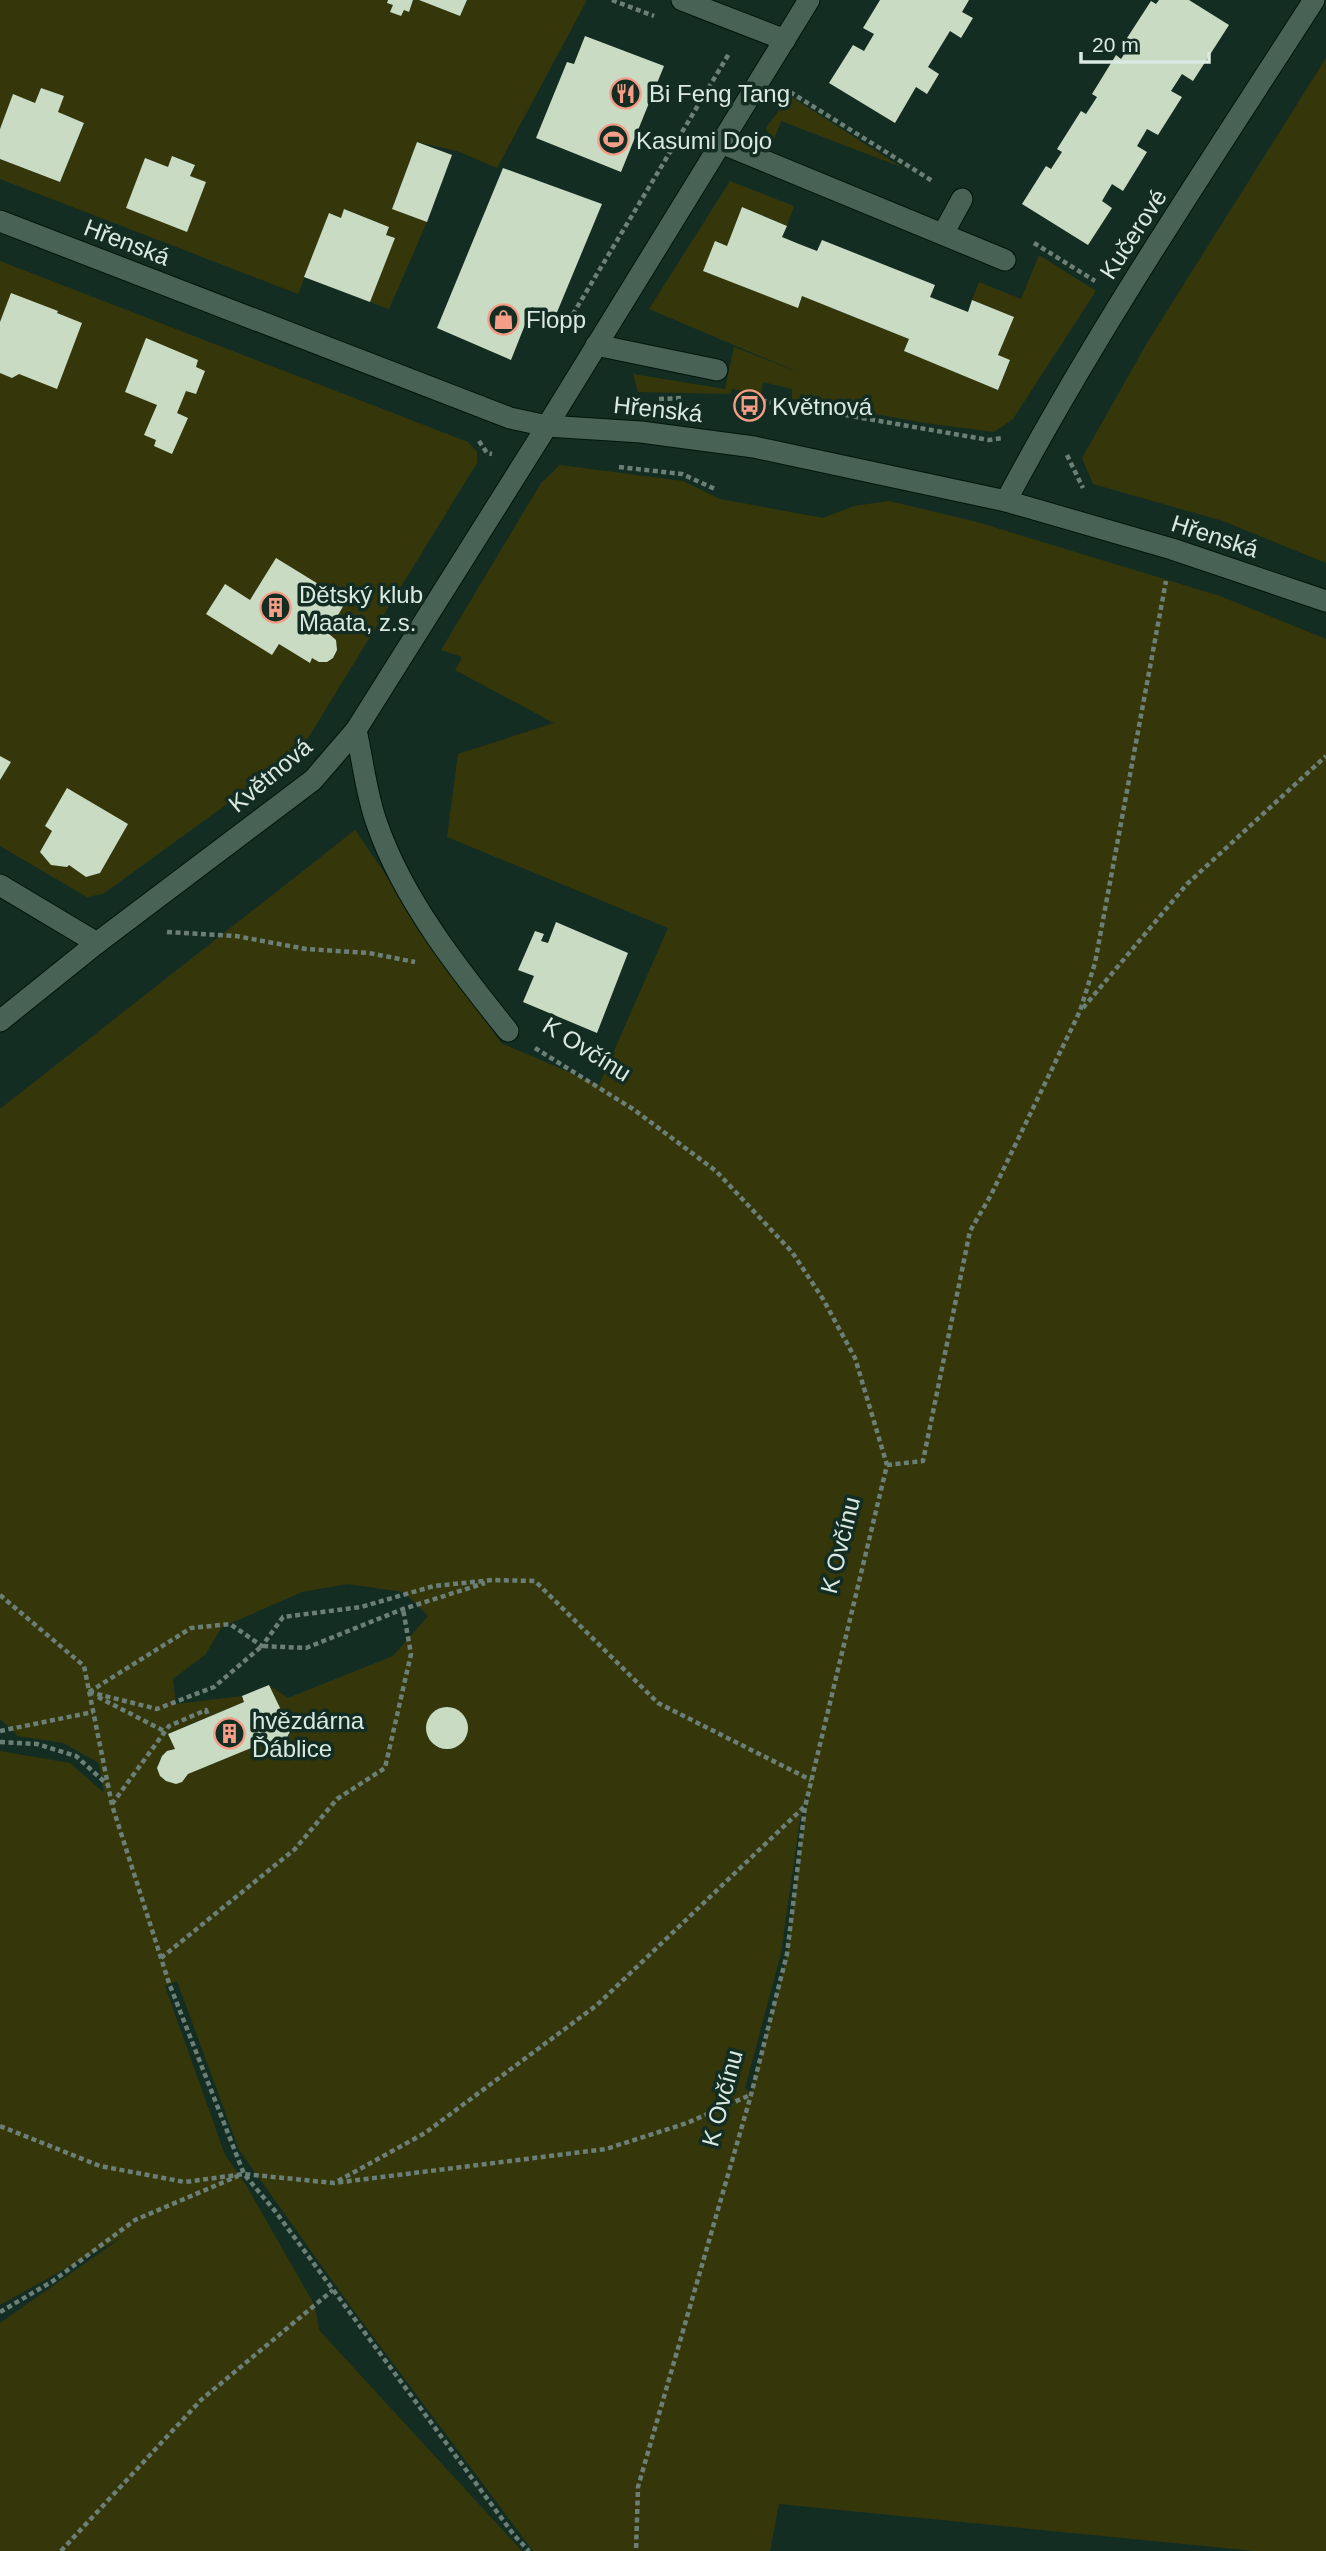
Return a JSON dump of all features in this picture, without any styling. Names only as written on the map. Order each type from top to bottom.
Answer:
[{"type":"street","points":[[682,0],[785,40]]},
{"type":"street","name":"Květnová","points":[[0,1021],[97,943],[313,779],[356,730],[809,0]]},
{"type":"street","name":"Kučerové","points":[[1006,502],[1111,317],[1314,0]]},
{"type":"street","points":[[721,143],[1005,260]]},
{"type":"street","points":[[943,234],[962,199]]},
{"type":"street","name":"Hřenská","points":[[0,221],[510,418],[547,426],[641,432],[754,447],[1006,502],[1172,549],[1326,601]]},
{"type":"street","points":[[596,345],[717,370]]},
{"type":"street","name":"K Ovčínu","points":[[356,730],[376,821],[394,868],[460,971],[508,1031]]},
{"type":"street","points":[[0,885],[97,943]]},
{"type":"path","points":[[562,333],[733,47]]},
{"type":"path","points":[[796,80],[789,92],[962,199]]},
{"type":"path","points":[[1024,238],[1104,287]]},
{"type":"path","points":[[647,399],[685,398]]},
{"type":"path","points":[[735,398],[989,440],[1008,437]]},
{"type":"path","points":[[487,461],[488,453]]},
{"type":"path","points":[[610,466],[682,474],[715,489]]},
{"type":"path","points":[[887,1465],[923,1461],[970,1231],[991,1195],[1080,1012],[1095,963],[1172,549]]},
{"type":"path","points":[[1080,1012],[1187,884],[1326,756]]},
{"type":"path","points":[[116,929],[236,936],[306,949],[369,953],[460,971]]},
{"type":"path","name":"K Ovčínu","points":[[508,1031],[633,1109],[716,1171],[792,1252],[823,1300],[855,1358],[887,1465],[805,1807],[788,1954],[751,2095],[638,2487],[636,2551]]},
{"type":"path","points":[[89,1692],[191,1628],[230,1624],[262,1646],[306,1648],[403,1609],[492,1580]]},
{"type":"path","points":[[89,1692],[156,1709],[214,1688],[262,1646],[283,1617],[361,1607],[434,1586],[492,1580],[535,1581],[658,1703],[811,1780]]},
{"type":"path","points":[[0,1595],[83,1666],[112,1805],[161,1958],[244,2174],[275,2211],[514,2535],[529,2551]]},
{"type":"path","points":[[161,1958],[295,1849],[337,1799],[385,1768],[411,1654],[403,1609]]},
{"type":"path","points":[[89,1692],[166,1732]]},
{"type":"path","points":[[112,1805],[169,1726],[206,1710],[208,1716]]},
{"type":"path","points":[[0,1731],[93,1712]]},
{"type":"path","points":[[0,1742],[37,1744],[76,1756],[109,1785]]},
{"type":"path","points":[[334,2183],[425,2133],[597,2005],[805,1807]]},
{"type":"path","points":[[0,2126],[100,2166],[185,2182],[244,2174],[334,2183],[606,2149],[687,2123],[751,2095]]},
{"type":"path","points":[[0,2312],[54,2281],[135,2220],[244,2174]]},
{"type":"path","points":[[61,2551],[201,2400],[333,2290]]},
{"type":"shaded area","points":[[0,0],[388,0],[393,5],[391,12],[401,16],[404,10],[409,12],[413,0],[419,0],[460,16],[467,0],[587,0],[497,168],[457,151],[417,142],[392,208],[427,222],[389,309],[370,302],[394,238],[386,235],[389,227],[345,209],[341,218],[329,213],[298,294],[0,179],[0,159],[60,182],[84,123],[58,112],[64,96],[41,88],[35,103],[13,95],[0,129]],"holes":[[[173,156],[194,164],[190,176],[206,182],[186,232],[168,167]]]},
{"type":"shaded area","points":[[1326,58],[1326,563],[1223,521],[1093,484],[1082,458],[1147,343]]},
{"type":"shaded area","points":[[790,96],[901,167],[781,121],[773,142],[766,129]]},
{"type":"shaded area","points":[[730,181],[794,206],[787,226],[742,207],[727,246],[703,271],[798,307],[802,296],[909,339],[905,351],[998,390],[1010,361],[998,355],[1014,317],[972,300],[979,282],[1021,299],[1039,255],[1096,291],[1013,419],[994,432],[925,423],[792,399],[792,389],[763,382],[761,394],[732,389],[730,394],[638,392],[633,374],[725,389],[734,347],[805,375],[649,309]]},
{"type":"shaded area","points":[[0,261],[468,442],[477,452],[477,463],[300,751],[103,894],[87,897],[0,846]]},
{"type":"shaded area","points":[[560,465],[683,481],[720,499],[823,518],[854,506],[889,501],[977,522],[1220,596],[1326,639],[1326,2551],[1255,2551],[779,2504],[770,2551],[533,2551],[349,2304],[239,2150],[177,1981],[165,1986],[225,2155],[246,2185],[315,2306],[319,2330],[522,2551],[0,2551],[0,2323],[124,2236],[0,2305],[0,1751],[70,1763],[104,1793],[99,1763],[63,1743],[18,1736],[0,1719],[0,1109],[355,830],[501,1043],[599,1085],[668,928],[447,837],[458,754],[554,723],[455,670],[462,657],[441,650],[541,483]],"holes":[[[347,1584],[404,1592],[428,1616],[393,1656],[288,1698],[269,1685],[292,1726],[290,1734],[281,1742],[268,1741],[188,1774],[180,1782],[173,1783],[162,1778],[158,1764],[162,1756],[175,1749],[169,1733],[244,1702],[242,1696],[176,1704],[173,1679],[205,1655],[222,1627],[302,1592]],[[808,1790],[787,1954],[751,2094],[745,2088],[781,1953],[800,1819]]]},
{"type":"building","points":[[388,0],[413,0],[409,12],[404,10],[401,16],[390,12],[393,5],[387,3]]},
{"type":"building","points":[[419,0],[467,0],[460,16]]},
{"type":"building","points":[[880,0],[969,0],[962,12],[973,18],[961,38],[950,31],[928,67],[939,74],[927,94],[916,87],[895,123],[829,83],[853,45],[864,51],[874,34],[863,28]]},
{"type":"building","points":[[1159,0],[1189,0],[1229,25],[1193,81],[1182,74],[1171,91],[1182,97],[1158,135],[1147,129],[1137,146],[1147,152],[1123,191],[1112,184],[1102,201],[1112,208],[1088,245],[1022,204],[1046,166],[1051,169],[1062,152],[1057,149],[1081,111],[1086,114],[1097,97],[1092,94],[1116,55],[1121,59],[1132,42],[1127,38],[1151,1],[1156,4]]},
{"type":"building","points":[[585,36],[664,66],[621,172],[536,138],[567,62],[574,64]]},
{"type":"building","points":[[41,88],[64,96],[58,112],[84,123],[60,182],[0,159],[0,129],[13,94],[35,103]]},
{"type":"building","points":[[417,142],[452,155],[427,222],[392,209]]},
{"type":"building","points":[[172,156],[195,165],[190,176],[206,182],[187,232],[126,208],[145,158],[168,167]]},
{"type":"building","points":[[503,168],[602,204],[555,317],[532,307],[511,360],[437,328]]},
{"type":"building","points":[[742,207],[787,226],[782,237],[799,244],[817,251],[822,240],[935,285],[930,297],[968,312],[972,300],[1014,317],[998,355],[1010,360],[998,390],[904,351],[909,339],[802,296],[798,308],[703,271],[715,241],[727,246]]},
{"type":"building","points":[[344,209],[389,227],[386,235],[395,238],[370,302],[304,277],[329,213],[341,218]]},
{"type":"building","points":[[11,293],[82,323],[57,389],[19,374],[12,378],[0,373],[0,322]]},
{"type":"building","points":[[146,338],[198,360],[196,367],[205,371],[196,394],[186,391],[177,413],[188,418],[172,454],[154,446],[156,440],[144,435],[157,405],[125,392]]},
{"type":"building","name":"Dětský klub Maata, z.s.","points":[[276,558],[346,601],[328,633],[336,640],[337,650],[327,662],[312,658],[310,663],[279,644],[272,655],[206,614],[225,584],[250,600]]},
{"type":"building","points":[[0,756],[11,762],[0,780]]},
{"type":"building","points":[[67,788],[128,824],[100,873],[86,877],[69,865],[51,865],[40,852],[52,831],[45,826]]},
{"type":"building","points":[[556,922],[628,953],[597,1033],[523,1002],[534,976],[518,970],[535,931],[544,934],[541,941],[548,943]]},
{"type":"building","name":"hvězdárna Ďáblice","points":[[269,1685],[281,1710],[288,1714],[291,1722],[291,1730],[286,1739],[278,1743],[268,1741],[188,1774],[182,1782],[176,1784],[160,1776],[157,1768],[162,1756],[175,1749],[168,1734],[244,1702],[242,1696]]},
{"type":"building","points":[[447,1707],[462,1713],[468,1728],[462,1743],[447,1749],[432,1743],[426,1728],[432,1713]]},
{"type":"place","name":"Bi Feng Tang","points":[[626,93]]},
{"type":"place","name":"Kasumi Dojo","points":[[613,140]]},
{"type":"place","name":"Flopp","points":[[503,319]]},
{"type":"place","name":"Květnová","points":[[749,406]]},
{"type":"place","name":"Dětský klub Maata, z.s.","points":[[276,608]]},
{"type":"place","name":"hvězdárna Ďáblice","points":[[229,1734]]}]
